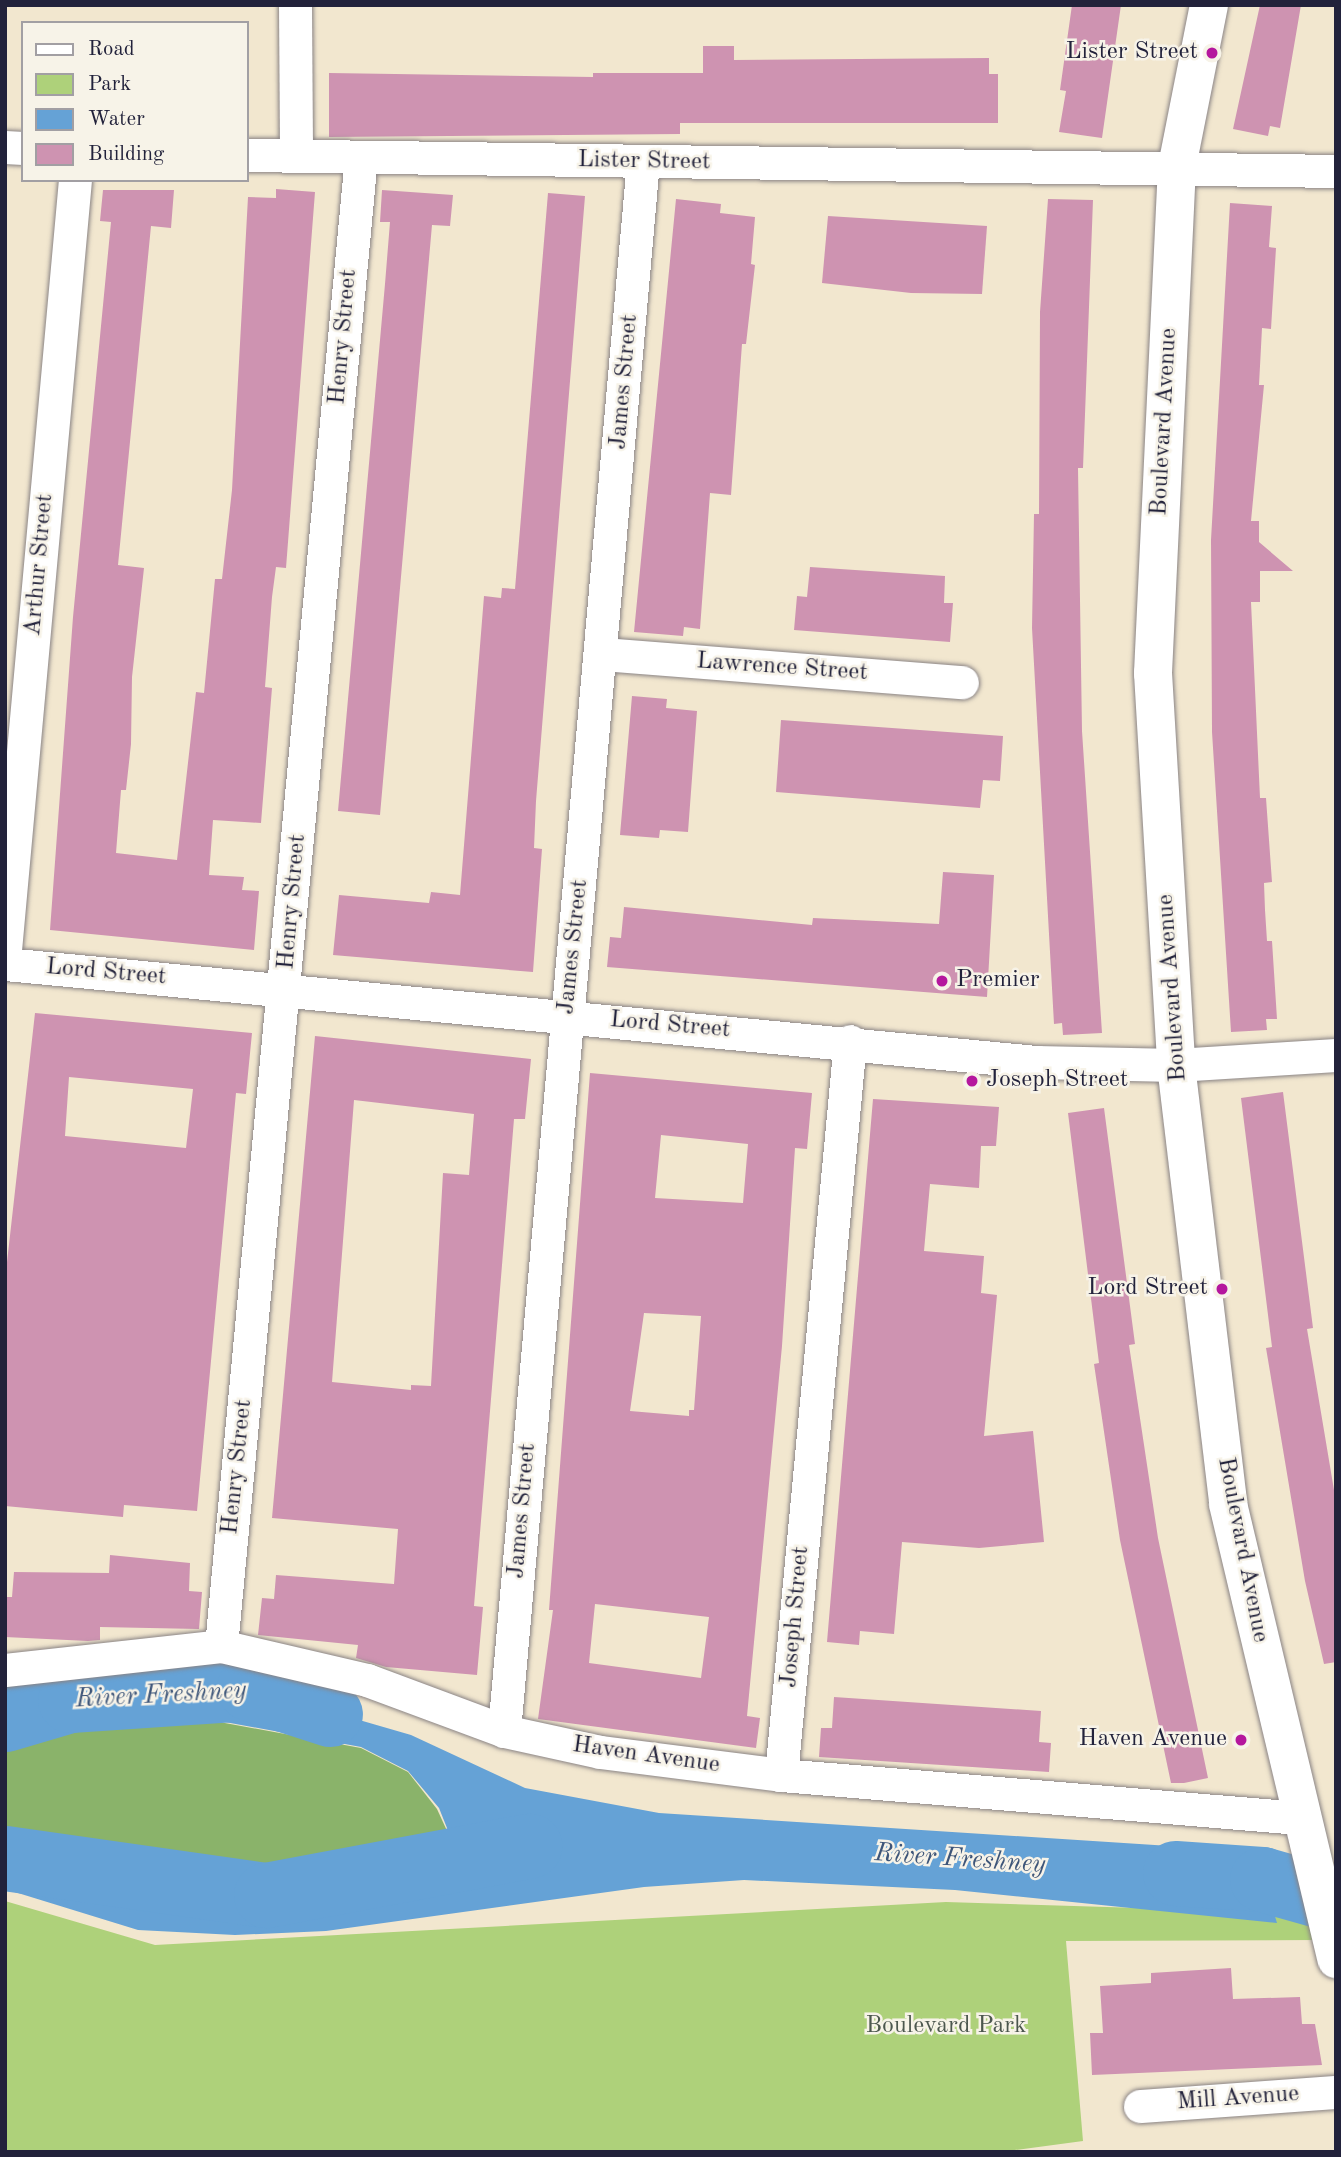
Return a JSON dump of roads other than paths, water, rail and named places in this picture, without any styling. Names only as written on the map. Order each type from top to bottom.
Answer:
[{"type":"street","points":[[295,5],[296,156]]},
{"type":"street","name":"Boulevard Avenue","points":[[1209,5],[1177,166],[1153,673],[1176,1065],[1228,1504],[1302,1827],[1334,1952]]},
{"type":"street","name":"Lister Street","points":[[248,155],[643,162],[1177,166],[1336,171]]},
{"type":"street","name":"Henry Street","points":[[221,1646],[285,989],[361,158]]},
{"type":"street","name":"James Street","points":[[504,1731],[567,1018],[603,654],[643,162]]},
{"type":"street","name":"Arthur Street","points":[[5,950],[75,182]]},
{"type":"street","name":"Lawrence Street","points":[[603,654],[962,682]]},
{"type":"street","name":"Lord Street","points":[[5,964],[567,1018],[850,1041],[1035,1062],[1176,1065],[1336,1055]]},
{"type":"street","name":"Joseph Street","points":[[781,1774],[850,1041]]},
{"type":"street","name":"Haven Avenue","points":[[5,1670],[221,1646],[367,1680],[504,1731],[600,1752],[781,1774],[1302,1827]]},
{"type":"street","name":"Mill Avenue","points":[[1140,2106],[1336,2092]]},
{"type":"water","points":[[249,1688],[411,1735],[525,1788],[659,1813],[1247,1851],[1258,1859],[1277,1923],[955,1890],[744,1880],[644,1887],[326,1931],[235,1935],[138,1930],[5,1889],[5,1858],[266,1895],[440,1862],[449,1833],[439,1808],[408,1771],[361,1747],[214,1720],[135,1717],[82,1721],[5,1745],[5,1710],[70,1700]]},
{"type":"waterway","name":"River Freshney","points":[[5,1719],[70,1700],[249,1688],[330,1714]]},
{"type":"waterway","name":"River Freshney","points":[[5,1858],[266,1895],[529,1846]]},
{"type":"waterway","name":"River Freshney","points":[[1175,1873],[1262,1879],[1336,1900]]},
{"type":"place","name":"Lister Street","points":[[1212,53]]},
{"type":"place","name":"Premier","points":[[942,981]]},
{"type":"place","name":"Joseph Street","points":[[972,1081]]},
{"type":"place","name":"Lord Street","points":[[1222,1289]]},
{"type":"place","name":"Haven Avenue","points":[[1241,1740]]},
{"type":"park label","name":"Boulevard Park","points":[[946,2027]]}]
